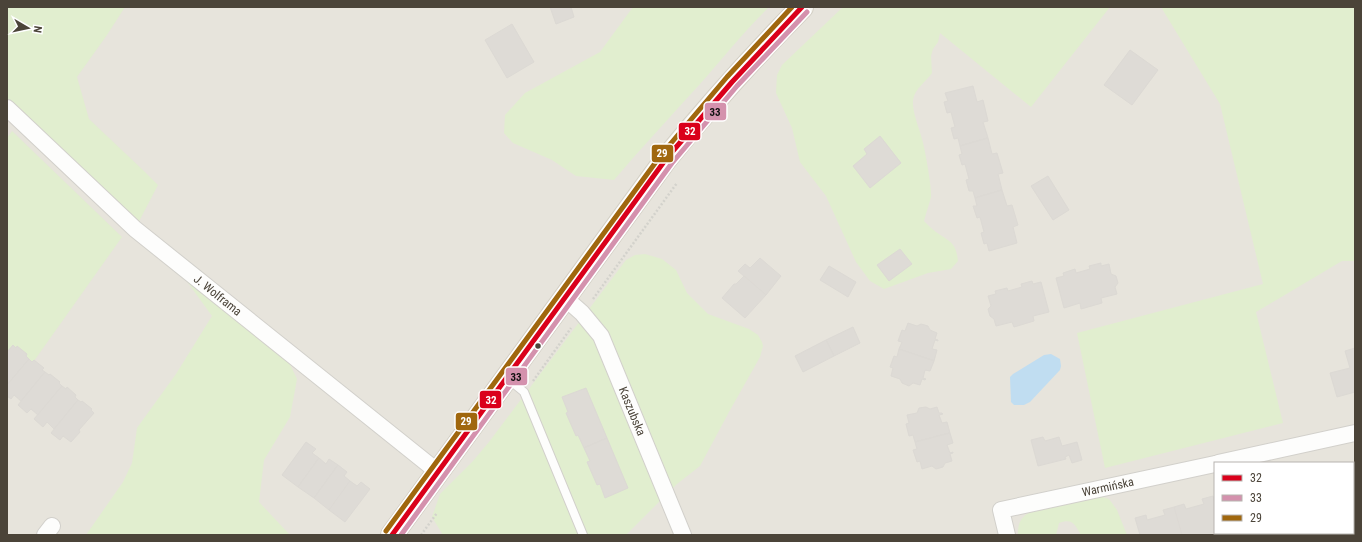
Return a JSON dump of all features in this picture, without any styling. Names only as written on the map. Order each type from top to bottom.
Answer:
[{"type":"street","points":[[392,535],[634,203],[700,117],[762,48],[802,7]]},
{"type":"street","name":"J. Wolframa","points":[[7,108],[135,229],[438,472]]},
{"type":"street","name":"Kaszubska","points":[[565,298],[582,314],[601,336],[683,535]]},
{"type":"street","name":"Warmińska","points":[[1221,462],[1355,433]]},
{"type":"street","name":"Warmińska","points":[[1007,535],[1001,510],[1214,463]]},
{"type":"lane","points":[[506,377],[524,392],[583,535]]},
{"type":"path","points":[[524,392],[673,190],[681,176]]},
{"type":"path","points":[[421,535],[438,511]]},
{"type":"shaded area","points":[[7,7],[1355,7],[1355,535],[7,535]]},
{"type":"green space","points":[[7,7],[125,7],[77,77],[89,119],[158,185],[135,229],[7,108]]},
{"type":"green space","points":[[633,7],[769,7],[742,35],[614,180],[576,176],[552,160],[513,143],[504,133],[505,115],[525,93],[600,52]]},
{"type":"green space","points":[[843,7],[1110,7],[1031,107],[940,33],[938,42],[933,49],[931,56],[932,73],[916,92],[913,105],[925,151],[930,186],[931,197],[924,221],[934,231],[952,243],[956,250],[958,261],[951,269],[928,273],[884,289],[870,281],[856,262],[826,196],[800,162],[792,128],[776,93],[777,75],[782,65]]},
{"type":"green space","points":[[1161,7],[1355,7],[1355,261],[1342,261],[1256,312],[1283,423],[1105,468],[1077,333],[1263,284],[1220,104]]},
{"type":"green space","points":[[12,131],[122,237],[7,399],[7,138]]},
{"type":"green space","points":[[645,254],[662,259],[676,270],[687,293],[708,314],[749,329],[758,335],[762,342],[763,346],[760,357],[700,466],[677,484],[626,535],[443,535],[432,517],[440,494],[473,461],[489,442],[626,260],[635,255]]},
{"type":"green space","points":[[175,265],[280,344],[297,379],[290,417],[264,460],[259,502],[290,535],[86,535],[123,482],[132,463],[137,428],[176,374],[212,316]]},
{"type":"green space","points":[[1099,496],[1109,499],[1117,510],[1127,535],[1081,535],[1075,525],[1068,521],[1059,523],[1056,535],[1018,535],[1019,525],[1026,514],[1057,503]]},
{"type":"water","points":[[1051,354],[1060,359],[1060,370],[1030,402],[1024,405],[1014,405],[1011,402],[1010,377],[1044,355]]},
{"type":"building","points":[[550,7],[571,7],[574,17],[556,24]]},
{"type":"building","points":[[512,24],[534,62],[507,78],[485,40]]},
{"type":"building","points":[[1130,50],[1158,70],[1132,105],[1104,85]]},
{"type":"building","points":[[973,86],[977,102],[983,100],[988,121],[983,122],[988,138],[960,146],[958,138],[954,139],[951,128],[955,127],[951,112],[947,113],[944,102],[948,101],[945,93]]},
{"type":"building","points":[[880,136],[901,163],[870,188],[853,166],[867,154],[864,149]]},
{"type":"building","points":[[988,138],[992,154],[997,153],[1003,173],[998,174],[1002,190],[975,198],[973,191],[969,191],[966,180],[969,179],[965,164],[962,165],[959,155],[962,154],[960,146]]},
{"type":"building","points":[[1048,176],[1069,210],[1053,220],[1031,186]]},
{"type":"building","points":[[1002,190],[1007,206],[1012,205],[1018,225],[1013,227],[1017,243],[989,251],[987,243],[984,244],[981,233],[984,232],[980,217],[977,218],[973,206],[977,206],[975,198]]},
{"type":"building","points":[[900,249],[912,264],[889,281],[877,265]]},
{"type":"building","points":[[760,258],[781,276],[766,295],[738,271],[745,264],[750,268]]},
{"type":"building","points":[[1101,263],[1101,266],[1109,264],[1111,274],[1116,276],[1118,283],[1115,287],[1117,294],[1101,298],[1102,303],[1081,309],[1080,303],[1064,308],[1056,278],[1064,276],[1063,273],[1075,269],[1076,273],[1090,269],[1089,266]]},
{"type":"building","points":[[829,266],[856,282],[848,297],[820,280]]},
{"type":"building","points":[[744,276],[766,295],[745,318],[722,298],[734,284],[736,284]]},
{"type":"building","points":[[1032,281],[1033,284],[1041,282],[1049,312],[1033,316],[1034,321],[1014,327],[1012,322],[996,326],[988,309],[991,306],[988,296],[996,294],[995,291],[1007,288],[1008,291],[1022,287],[1021,284]]},
{"type":"building","points":[[908,323],[917,326],[921,324],[928,326],[930,330],[937,333],[935,339],[938,341],[935,340],[932,349],[937,350],[934,361],[899,349],[902,342],[898,341],[902,330],[905,331]]},
{"type":"building","points":[[853,327],[860,343],[834,356],[826,340]]},
{"type":"building","points":[[826,340],[834,356],[803,372],[795,356]]},
{"type":"building","points":[[13,345],[16,348],[17,346],[27,354],[26,356],[29,359],[7,385],[7,352]]},
{"type":"building","points":[[1355,348],[1355,392],[1337,397],[1330,373],[1350,368],[1345,351]]},
{"type":"building","points":[[899,349],[934,361],[930,371],[925,370],[923,378],[926,379],[922,379],[920,385],[913,383],[909,386],[902,383],[900,379],[891,376],[893,368],[890,367],[894,356],[897,357]]},
{"type":"building","points":[[29,359],[32,362],[34,360],[44,368],[42,370],[45,372],[21,401],[14,395],[11,399],[7,396],[7,385]]},
{"type":"building","points":[[45,372],[60,382],[59,383],[62,386],[38,415],[31,409],[27,413],[18,405]]},
{"type":"building","points":[[62,386],[66,389],[67,387],[76,395],[75,397],[78,400],[54,429],[47,422],[43,427],[34,419]]},
{"type":"building","points":[[586,388],[607,438],[584,448],[578,435],[576,436],[566,413],[568,412],[562,397]]},
{"type":"building","points":[[78,400],[81,402],[82,401],[92,409],[91,410],[94,413],[71,442],[63,436],[60,440],[51,433]]},
{"type":"building","points":[[926,407],[930,409],[937,407],[939,413],[943,414],[939,415],[942,423],[947,422],[950,433],[915,442],[913,435],[909,436],[906,424],[909,423],[907,415],[917,413],[919,408]]},
{"type":"building","points":[[950,433],[953,443],[947,445],[950,453],[953,452],[950,454],[952,461],[945,463],[943,467],[936,469],[932,466],[922,469],[920,461],[917,462],[913,450],[917,449],[915,442]]},
{"type":"building","points":[[1043,437],[1045,441],[1059,437],[1062,446],[1077,442],[1082,460],[1072,463],[1069,455],[1065,457],[1066,459],[1038,466],[1031,440]]},
{"type":"building","points":[[607,438],[628,488],[605,498],[600,484],[597,485],[587,462],[590,461],[584,448]]},
{"type":"building","points":[[306,442],[316,449],[312,453],[319,458],[298,487],[282,475]]},
{"type":"building","points":[[319,458],[326,464],[329,459],[338,465],[314,498],[298,487]]},
{"type":"building","points":[[338,465],[347,472],[344,476],[350,481],[329,510],[314,498]]},
{"type":"building","points":[[350,481],[357,486],[361,482],[370,489],[345,522],[329,510]]},
{"type":"building","points":[[1213,496],[1214,534],[1224,535],[1182,535],[1174,507],[1184,504],[1186,509],[1204,504],[1202,499]]},
{"type":"building","points":[[1174,507],[1182,535],[1140,535],[1135,518],[1146,515],[1147,520],[1165,515],[1163,510]]},
{"type":"transit line","name":"29","points":[[386,531],[661,155],[727,77],[792,7]]},
{"type":"transit line","name":"32","points":[[392,535],[666,159],[732,82],[802,7]]},
{"type":"transit line","name":"33","points":[[401,535],[672,163],[737,86],[807,12]]}]
